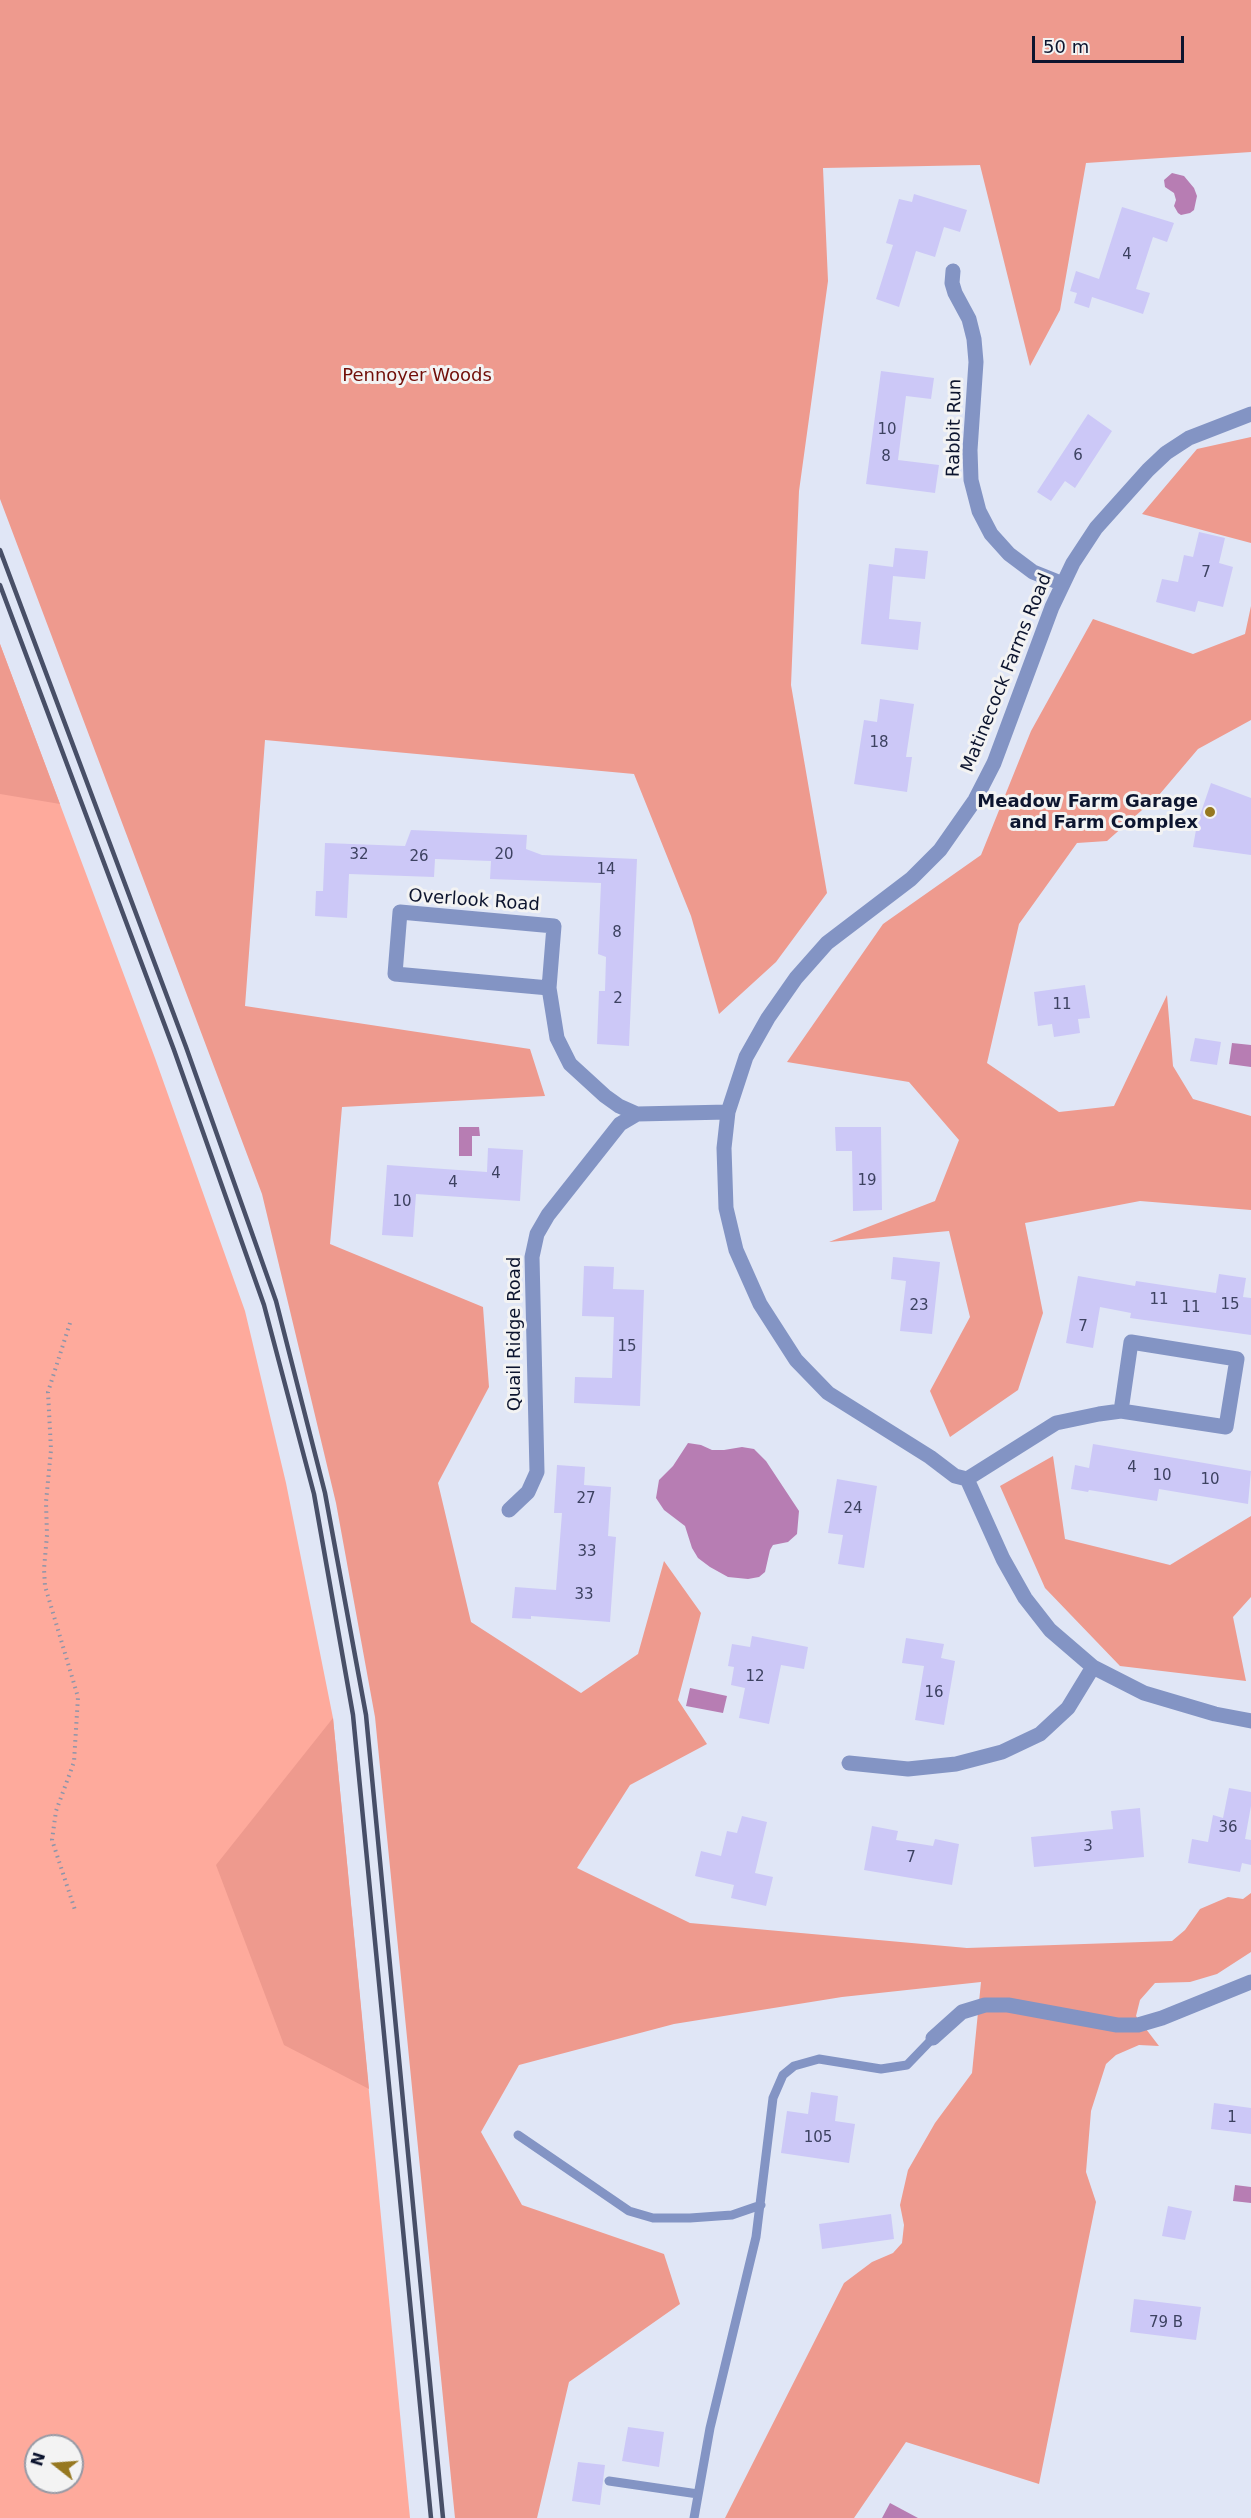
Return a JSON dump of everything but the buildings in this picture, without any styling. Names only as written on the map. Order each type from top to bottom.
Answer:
[{"type":"street","name":"Rabbit Run","points":[[953,271],[952,283],[955,294],[969,319],[974,339],[976,362],[970,450],[972,480],[979,511],[991,534],[1009,554],[1033,572],[1063,585]]},
{"type":"street","name":"Matinecock Farms Road","points":[[967,1479],[955,1476],[930,1457],[828,1393],[796,1360],[760,1304],[736,1250],[726,1208],[724,1148],[728,1112],[747,1057],[768,1018],[796,978],[827,944],[911,879],[940,850],[975,800],[994,764],[1063,585],[1073,564],[1096,528],[1166,453],[1189,438],[1251,414]]},
{"type":"street","name":"Overlook Road","points":[[549,988],[394,974],[400,912],[554,926],[549,988],[557,1038],[570,1064],[605,1096],[619,1106],[637,1114],[728,1112]]},
{"type":"street","name":"Quail Ridge Road","points":[[509,1509],[528,1492],[537,1472],[532,1257],[537,1234],[548,1215],[620,1124],[637,1114]]},
{"type":"street","points":[[1120,1411],[1131,1342],[1237,1359],[1226,1427],[1120,1411],[1056,1423],[967,1479],[1003,1559],[1025,1599],[1050,1630],[1093,1667],[1144,1693],[1215,1714],[1251,1721]]},
{"type":"street","points":[[849,1763],[908,1769],[956,1764],[1002,1752],[1041,1734],[1068,1708],[1093,1667]]},
{"type":"street","points":[[933,2038],[962,2012],[985,2005],[1008,2005],[1117,2025],[1138,2025],[1162,2018],[1251,1982]]},
{"type":"lane","points":[[694,2518],[710,2428],[756,2237],[772,2098],[783,2075],[794,2066],[819,2059],[881,2069],[907,2065],[933,2038]]},
{"type":"lane","points":[[518,2135],[628,2211],[653,2218],[690,2218],[732,2215],[761,2205]]},
{"type":"lane","points":[[609,2481],[698,2494]]},
{"type":"path","points":[[70,1323],[48,1392],[51,1450],[46,1503],[44,1569],[45,1587],[78,1697],[74,1762],[56,1811],[52,1829],[54,1850],[66,1878],[75,1910]]},
{"type":"shaded area","points":[[1172,173],[1184,176],[1194,188],[1197,196],[1194,210],[1190,213],[1181,215],[1178,213],[1174,206],[1176,200],[1174,193],[1165,187],[1164,180]]},
{"type":"shaded area","points":[[0,644],[155,1058],[245,1311],[286,1483],[333,1718],[410,2518],[0,2518]]},
{"type":"shaded area","points":[[1232,1043],[1251,1045],[1251,1067],[1229,1064]]},
{"type":"shaded area","points":[[459,1127],[479,1127],[480,1136],[472,1136],[472,1156],[459,1156]]},
{"type":"shaded area","points":[[688,1443],[712,1450],[742,1447],[754,1449],[766,1461],[799,1511],[797,1534],[788,1542],[773,1545],[765,1572],[759,1577],[748,1579],[728,1577],[698,1558],[685,1526],[664,1510],[656,1498],[659,1480],[673,1466]]},
{"type":"shaded area","points":[[690,1688],[727,1696],[723,1713],[686,1706]]},
{"type":"shaded area","points":[[1235,2185],[1251,2187],[1251,2203],[1233,2201]]},
{"type":"shaded area","points":[[890,2503],[918,2518],[882,2518]]},
{"type":"green space","name":"Pennoyer Woods","points":[[0,0],[1251,0],[1251,152],[1086,163],[1060,310],[1030,366],[980,165],[823,168],[828,281],[799,491],[791,685],[827,893],[776,962],[719,1014],[691,916],[634,774],[265,740],[245,1006],[530,1049],[545,1096],[342,1107],[330,1244],[483,1307],[489,1387],[438,1483],[471,1622],[581,1693],[638,1654],[664,1561],[701,1613],[678,1700],[707,1744],[630,1785],[577,1868],[690,1923],[967,1948],[1172,1941],[1185,1930],[1200,1909],[1228,1897],[1243,1899],[1251,1893],[1251,1952],[1217,1974],[1190,1982],[1155,1983],[1140,2000],[1136,2016],[1159,2046],[1139,2045],[1116,2055],[1106,2064],[1091,2111],[1086,2172],[1096,2202],[1039,2484],[906,2442],[854,2518],[725,2518],[844,2283],[872,2262],[893,2253],[902,2243],[904,2225],[900,2205],[908,2170],[935,2123],[972,2073],[981,1982],[842,1997],[674,2024],[519,2065],[481,2132],[522,2205],[664,2254],[680,2304],[569,2382],[537,2518],[455,2518],[375,1717],[336,1503],[262,1194],[0,499]]},
{"type":"green space","points":[[1251,437],[1251,543],[1142,514],[1197,449]]},
{"type":"green space","points":[[1251,606],[1251,720],[1198,749],[1159,795],[1107,841],[1077,843],[1019,924],[987,1063],[1059,1112],[1114,1106],[1167,995],[1173,1066],[1193,1099],[1251,1116],[1251,1210],[1140,1201],[1025,1223],[1043,1313],[1018,1390],[950,1437],[930,1391],[970,1317],[949,1231],[829,1242],[935,1201],[959,1140],[909,1082],[787,1062],[883,924],[981,855],[1031,731],[1093,619],[1193,654],[1245,634]]},
{"type":"green space","points":[[0,644],[60,804],[0,794]]},
{"type":"green space","points":[[1053,1456],[1065,1539],[1170,1565],[1251,1516],[1251,1597],[1233,1617],[1246,1681],[1120,1666],[1045,1588],[1000,1486]]},
{"type":"green space","points":[[333,1718],[369,2089],[284,2045],[216,1865]]},
{"type":"railway","points":[[0,550],[186,1047],[276,1301],[325,1493],[366,1715],[443,2518]]},
{"type":"railway","points":[[0,585],[174,1050],[264,1305],[314,1494],[353,1715],[431,2518]]},
{"type":"place","name":"Meadow Farm Garage and Farm Complex","points":[[1210,812]]}]
